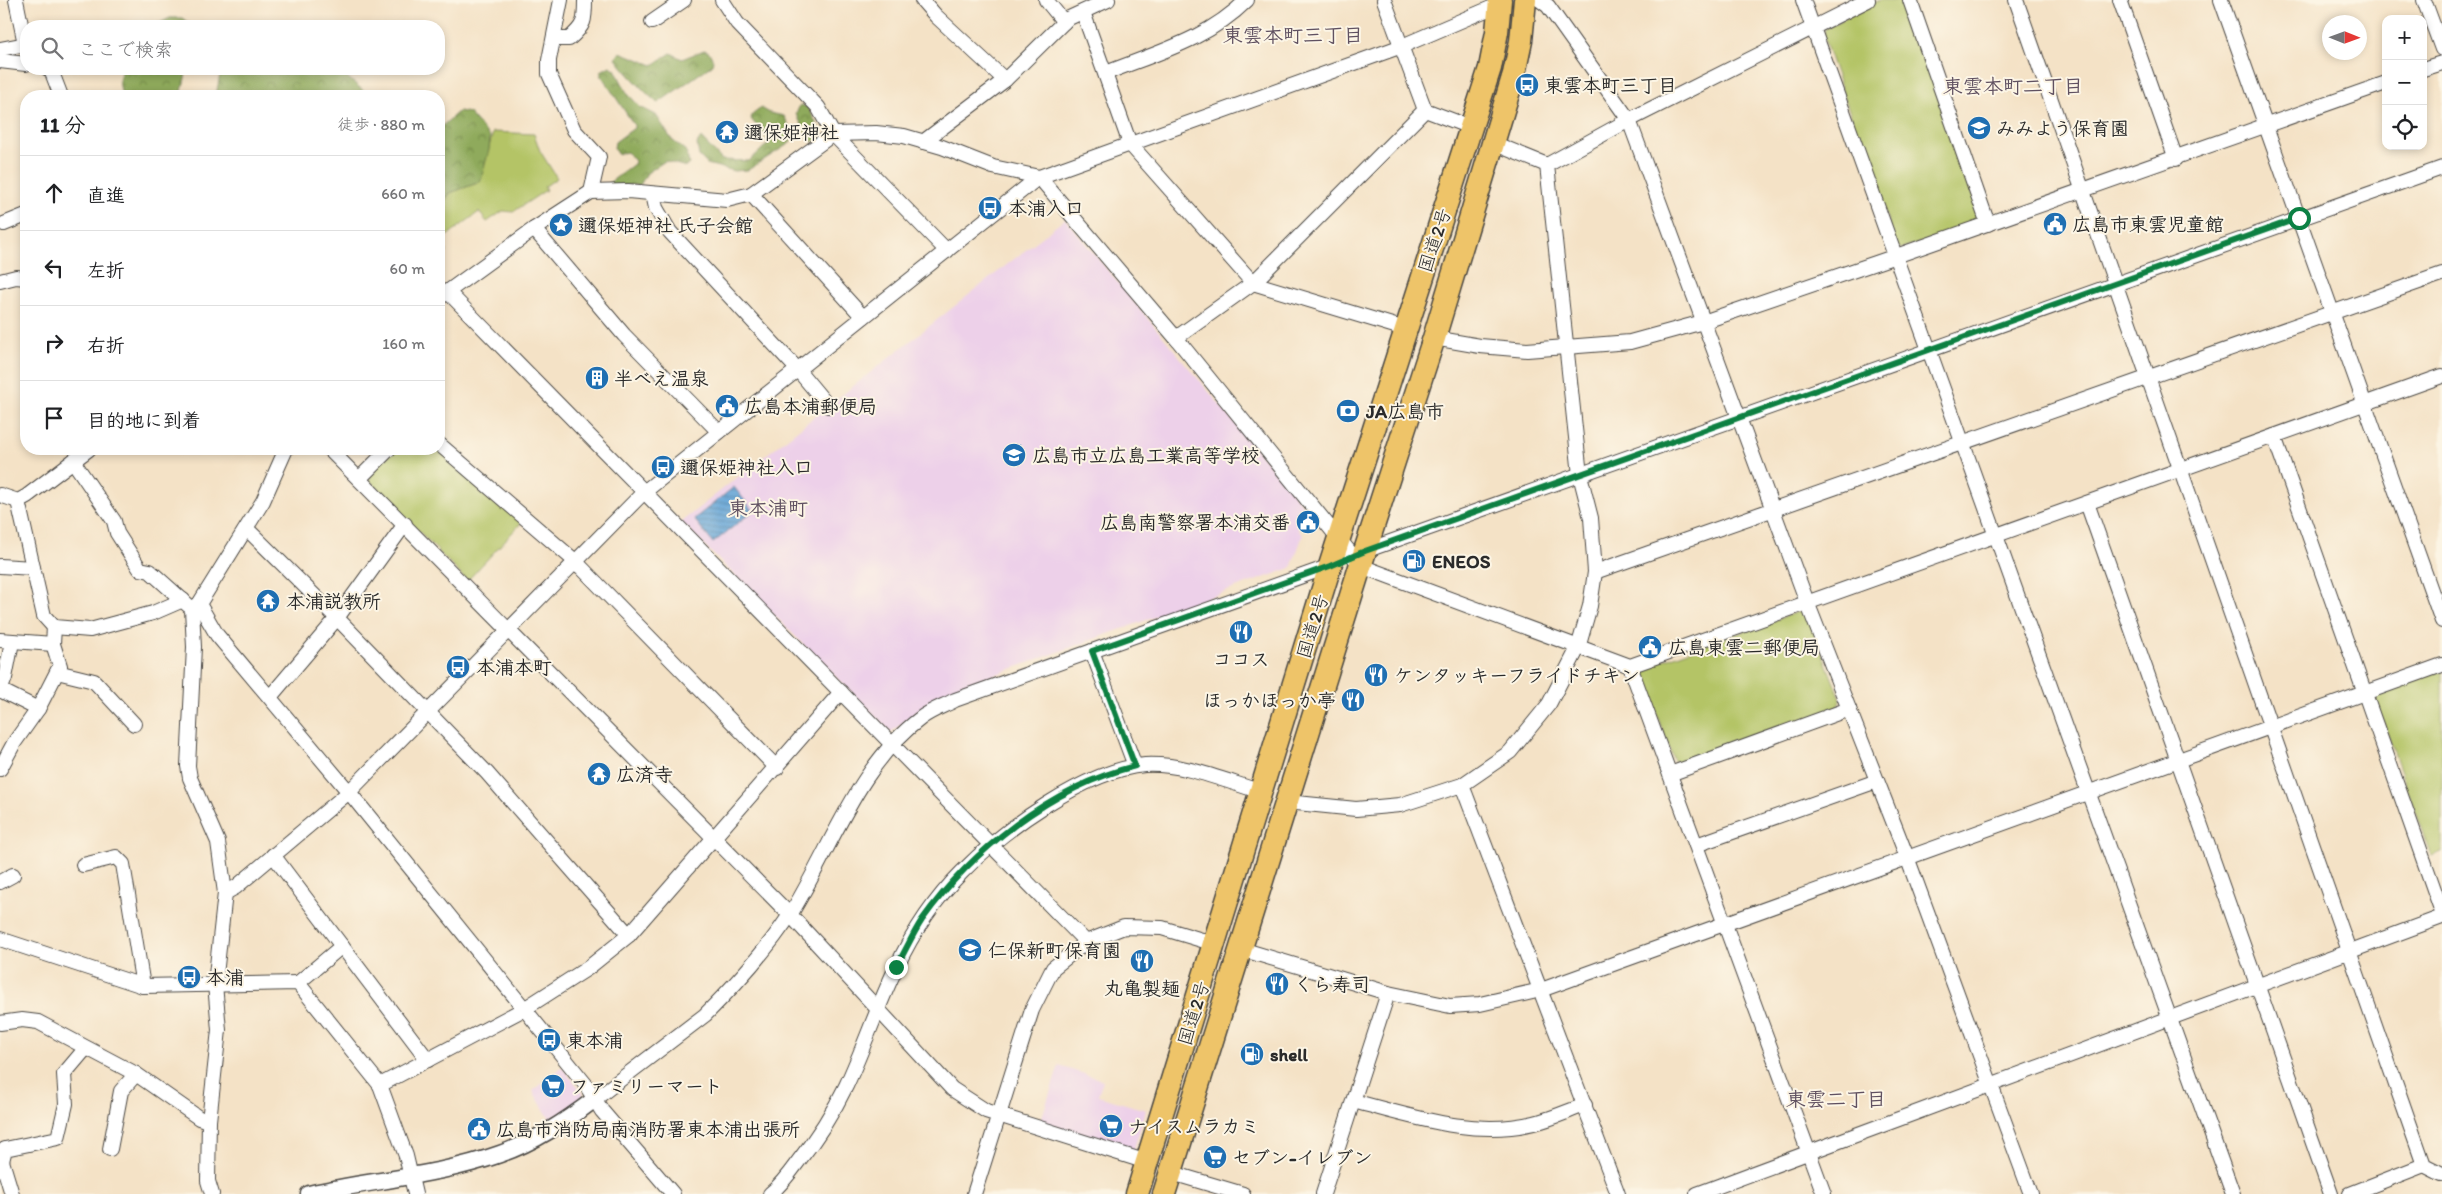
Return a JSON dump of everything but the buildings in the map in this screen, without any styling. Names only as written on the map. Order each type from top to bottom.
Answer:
[{"type":"highway","name":"国道2号","points":[[1164,1194],[1360,558],[1434,338],[1493,143],[1516,66],[1525,0]]},
{"type":"highway","name":"国道2号","points":[[1137,1194],[1330,566],[1490,68],[1503,1]]},
{"type":"street","points":[[16,0],[21,20]]},
{"type":"street","points":[[561,0],[549,60],[550,74],[574,130],[599,157],[591,192]]},
{"type":"street","points":[[554,39],[569,39],[582,27],[585,20],[585,0]]},
{"type":"street","points":[[722,0],[737,24],[818,107],[833,134],[946,251]]},
{"type":"street","points":[[922,0],[936,16],[1005,80]]},
{"type":"street","points":[[1046,0],[1064,22]]},
{"type":"street","points":[[924,142],[1005,80],[1064,22],[1108,0]]},
{"type":"street","points":[[1106,73],[1202,35],[1232,15],[1247,0]]},
{"type":"street","points":[[1384,0],[1425,110],[1470,127]]},
{"type":"street","points":[[1540,0],[1548,6],[1628,120],[1807,602],[1850,709],[2031,1194]]},
{"type":"street","points":[[1803,0],[2233,1194]]},
{"type":"street","points":[[1493,143],[1547,164],[1628,120],[1812,26],[1868,0]]},
{"type":"street","points":[[1910,0],[1988,224]]},
{"type":"street","points":[[2016,0],[2424,1165],[2442,1174]]},
{"type":"street","points":[[2120,0],[2176,159]]},
{"type":"street","points":[[2424,0],[2442,49]]},
{"type":"street","points":[[225,893],[236,887],[349,792],[644,492],[1039,177],[1402,46],[1503,1]]},
{"type":"street","points":[[2226,1],[2266,127],[2442,621]]},
{"type":"street","points":[[652,22],[677,2]]},
{"type":"street","points":[[1083,12],[1130,144],[1253,283],[1405,329]]},
{"type":"street","points":[[0,49],[20,45]]},
{"type":"street","points":[[0,61],[20,63]]},
{"type":"street","points":[[2427,68],[2442,62]]},
{"type":"street","points":[[53,75],[59,90]]},
{"type":"street","points":[[1434,338],[1480,346],[1527,350],[1630,342],[1703,322],[1896,256],[2176,159],[2382,84]]},
{"type":"street","points":[[1176,338],[1253,283],[1425,110]]},
{"type":"street","points":[[445,293],[534,229],[591,192],[628,191],[727,200],[751,194],[833,134],[876,133],[904,136],[993,167],[1039,177],[1176,338],[1340,538],[1360,558],[1578,648],[1630,666],[2442,376]]},
{"type":"street","points":[[1286,802],[1356,809],[1400,805],[1462,786],[1510,752],[1549,704],[1578,648],[1590,606],[1595,572],[1591,518],[1580,475],[1547,164]]},
{"type":"street","points":[[309,1194],[334,1191],[469,1164],[501,1154],[562,1123],[706,1015],[789,915],[868,775],[894,744],[922,717],[955,700],[1330,566],[1360,558],[1739,417],[2442,168]]},
{"type":"street","points":[[653,194],[656,208],[670,232],[798,370],[828,406]]},
{"type":"street","points":[[751,194],[863,317]]},
{"type":"street","points":[[4,224],[20,218]]},
{"type":"street","points":[[534,229],[624,335],[719,432]]},
{"type":"street","points":[[1595,572],[2149,379],[2442,274]]},
{"type":"street","points":[[0,281],[20,277]]},
{"type":"street","points":[[445,296],[644,492],[894,744],[1086,942]]},
{"type":"street","points":[[2274,436],[2442,912]]},
{"type":"street","points":[[445,449],[575,561],[777,768]]},
{"type":"street","points":[[0,495],[18,501],[80,455]]},
{"type":"street","points":[[18,501],[44,616],[54,627],[90,630],[191,604],[247,529],[263,501],[283,455]]},
{"type":"street","points":[[335,455],[789,915],[952,1089],[976,1107],[999,1116],[1147,1162]]},
{"type":"street","points":[[360,478],[383,455]]},
{"type":"street","points":[[73,461],[114,521],[117,533],[140,569],[150,571],[191,604],[349,792],[673,1194]]},
{"type":"street","points":[[2087,503],[2331,1194]]},
{"type":"street","points":[[270,697],[337,618],[405,524]]},
{"type":"street","points":[[247,529],[337,618],[487,773],[629,935]]},
{"type":"street","points":[[0,566],[33,568]]},
{"type":"street","points":[[191,604],[194,647],[188,766],[190,778],[218,842],[225,893],[215,984],[219,1030],[209,1121],[208,1181],[212,1194]]},
{"type":"street","points":[[0,769],[14,743],[38,709],[60,666],[53,644],[54,627]]},
{"type":"street","points":[[38,709],[0,690],[5,678],[6,641],[53,644]]},
{"type":"street","points":[[1092,651],[1135,766]]},
{"type":"street","points":[[1241,949],[1388,993],[1450,1006],[1499,1001],[1541,990],[2442,665]]},
{"type":"street","points":[[1630,666],[1824,1194]]},
{"type":"street","points":[[57,672],[94,681],[134,724]]},
{"type":"street","points":[[380,1085],[524,1009],[588,968],[629,935],[842,692]]},
{"type":"street","points":[[1670,774],[1850,709]]},
{"type":"street","points":[[770,1194],[815,1140],[845,1087],[896,967],[922,921],[961,872],[992,845],[1028,816],[1063,795],[1106,774],[1135,766],[1182,768],[1262,792]]},
{"type":"street","points":[[1696,845],[1877,781]]},
{"type":"street","points":[[1462,786],[1618,1194]]},
{"type":"street","points":[[273,855],[428,1060]]},
{"type":"street","points":[[83,865],[116,858],[123,864],[143,986]]},
{"type":"street","points":[[0,882],[13,875]]},
{"type":"street","points":[[1697,1194],[2442,917]]},
{"type":"street","points":[[974,1194],[1032,1010],[1053,968],[1086,942],[1124,927],[1162,928],[1215,944]]},
{"type":"street","points":[[0,939],[143,986],[298,983],[342,946]]},
{"type":"street","points":[[298,983],[380,1085],[411,1175],[415,1194]]},
{"type":"street","points":[[1323,1194],[1388,993]]},
{"type":"street","points":[[0,1024],[22,1020],[38,1022],[136,1074],[199,1118],[209,1121]]},
{"type":"street","points":[[12,1194],[1,1160],[5,1149],[58,1138],[66,1104],[64,1074],[86,1048]]},
{"type":"street","points":[[110,1149],[121,1091],[136,1074]]},
{"type":"street","points":[[1353,1101],[1452,1127],[1495,1129],[1534,1123],[1585,1105]]},
{"type":"street","points":[[2350,1194],[2424,1165]]},
{"type":"street","points":[[1172,1173],[1243,1194]]},
{"type":"shaded area","name":"広島市立広島工業高等学校","points":[[1065,219],[1303,505],[1298,530],[1303,535],[1291,568],[964,686],[927,704],[891,732],[681,522]]},
{"type":"shaded area","points":[[1059,1066],[1103,1080],[1098,1096],[1146,1110],[1133,1152],[1040,1123]]},
{"type":"shaded area","points":[[562,1067],[583,1093],[583,1098],[551,1121],[533,1091]]},
{"type":"green space","points":[[1880,0],[1906,0],[1981,217],[1979,223],[1902,249],[1897,247],[1823,36],[1825,29]]},
{"type":"green space","points":[[182,18],[185,20],[166,20]]},
{"type":"green space","points":[[704,50],[709,52],[713,60],[712,65],[658,103],[636,82],[616,58],[620,52],[653,65],[671,53],[682,59]]},
{"type":"green space","points":[[610,66],[615,69],[627,93],[640,107],[656,115],[672,140],[686,151],[689,164],[686,167],[665,161],[647,173],[640,185],[605,186],[634,164],[635,161],[627,152],[617,154],[614,148],[615,142],[634,128],[634,125],[601,75],[601,71]]},
{"type":"green space","points":[[120,75],[186,75],[182,90],[121,90],[119,81]]},
{"type":"green space","points":[[220,75],[344,75],[363,90],[217,90]]},
{"type":"green space","points":[[800,105],[808,107],[820,131],[820,138],[811,142],[796,114]]},
{"type":"green space","points":[[761,108],[770,113],[784,116],[793,134],[790,143],[748,170],[734,171],[707,164],[699,156],[697,144],[701,138],[722,160],[749,161],[768,144],[768,140],[751,119],[752,115]]},
{"type":"green space","points":[[459,111],[469,113],[490,137],[489,150],[480,182],[450,193],[445,201],[445,124]]},
{"type":"green space","points":[[493,132],[534,134],[540,151],[557,178],[544,187],[546,190],[513,212],[503,211],[487,222],[479,212],[445,237],[445,201],[450,193],[480,182]]},
{"type":"green space","points":[[445,454],[523,521],[467,581],[370,481],[370,474],[389,455]]},
{"type":"green space","points":[[1800,611],[1806,612],[1841,701],[1838,707],[1682,764],[1674,761],[1641,672],[1644,667]]},
{"type":"green space","points":[[2442,670],[2442,852],[2431,856],[2375,699],[2377,694]]},
{"type":"water","points":[[734,487],[753,511],[713,543],[694,519]]},
{"type":"place","name":"東雲本町三丁目","points":[[1527,85]]},
{"type":"place","name":"みみよう保育園","points":[[1979,128]]},
{"type":"place","name":"邇保姫神社","points":[[727,132]]},
{"type":"place","name":"本浦入口","points":[[990,208]]},
{"type":"place","name":"広島市東雲児童館","points":[[2055,224]]},
{"type":"place","name":"邇保姫神社 氏子会館","points":[[561,225]]},
{"type":"place","name":"半べえ温泉","points":[[597,378]]},
{"type":"place","name":"広島本浦郵便局","points":[[727,406]]},
{"type":"place","name":"JA広島市","points":[[1348,411]]},
{"type":"place","name":"広島市立広島工業高等学校","points":[[1014,455]]},
{"type":"place","name":"邇保姫神社入口","points":[[663,467]]},
{"type":"place","name":"広島南警察署本浦交番","points":[[1308,522]]},
{"type":"place","name":"ENEOS","points":[[1414,561]]},
{"type":"place","name":"本浦説教所","points":[[268,601]]},
{"type":"place","name":"ココス","points":[[1241,632]]},
{"type":"place","name":"広島東雲二郵便局","points":[[1650,647]]},
{"type":"place","name":"本浦本町","points":[[458,667]]},
{"type":"place","name":"ケンタッキーフライドチキン","points":[[1376,675]]},
{"type":"place","name":"ほっかほっか亭","points":[[1353,700]]},
{"type":"place","name":"広済寺","points":[[599,774]]},
{"type":"place","name":"仁保新町保育園","points":[[970,950]]},
{"type":"place","name":"丸亀製麺","points":[[1142,961]]},
{"type":"place","name":"本浦","points":[[189,977]]},
{"type":"place","name":"くら寿司","points":[[1277,984]]},
{"type":"place","name":"東本浦","points":[[549,1040]]},
{"type":"place","name":"shell","points":[[1252,1054]]},
{"type":"place","name":"ファミリーマート","points":[[553,1086]]},
{"type":"place","name":"ナイスムラカミ","points":[[1111,1126]]},
{"type":"place","name":"広島市消防局南消防署東本浦出張所","points":[[479,1129]]},
{"type":"place","name":"セブン-イレブン","points":[[1215,1157]]},
{"type":"district","name":"東雲本町三丁目","points":[[1293,35]]},
{"type":"district","name":"東雲本町二丁目","points":[[2013,86]]},
{"type":"district","name":"東本浦町","points":[[768,508]]},
{"type":"district","name":"東雲二丁目","points":[[1836,1099]]},
{"type":"route","points":[[896,967],[922,921],[961,872],[992,845],[1028,816],[1063,795],[1106,774],[1135,766],[1092,651],[1330,566],[1365,551],[2299,218]]}]
